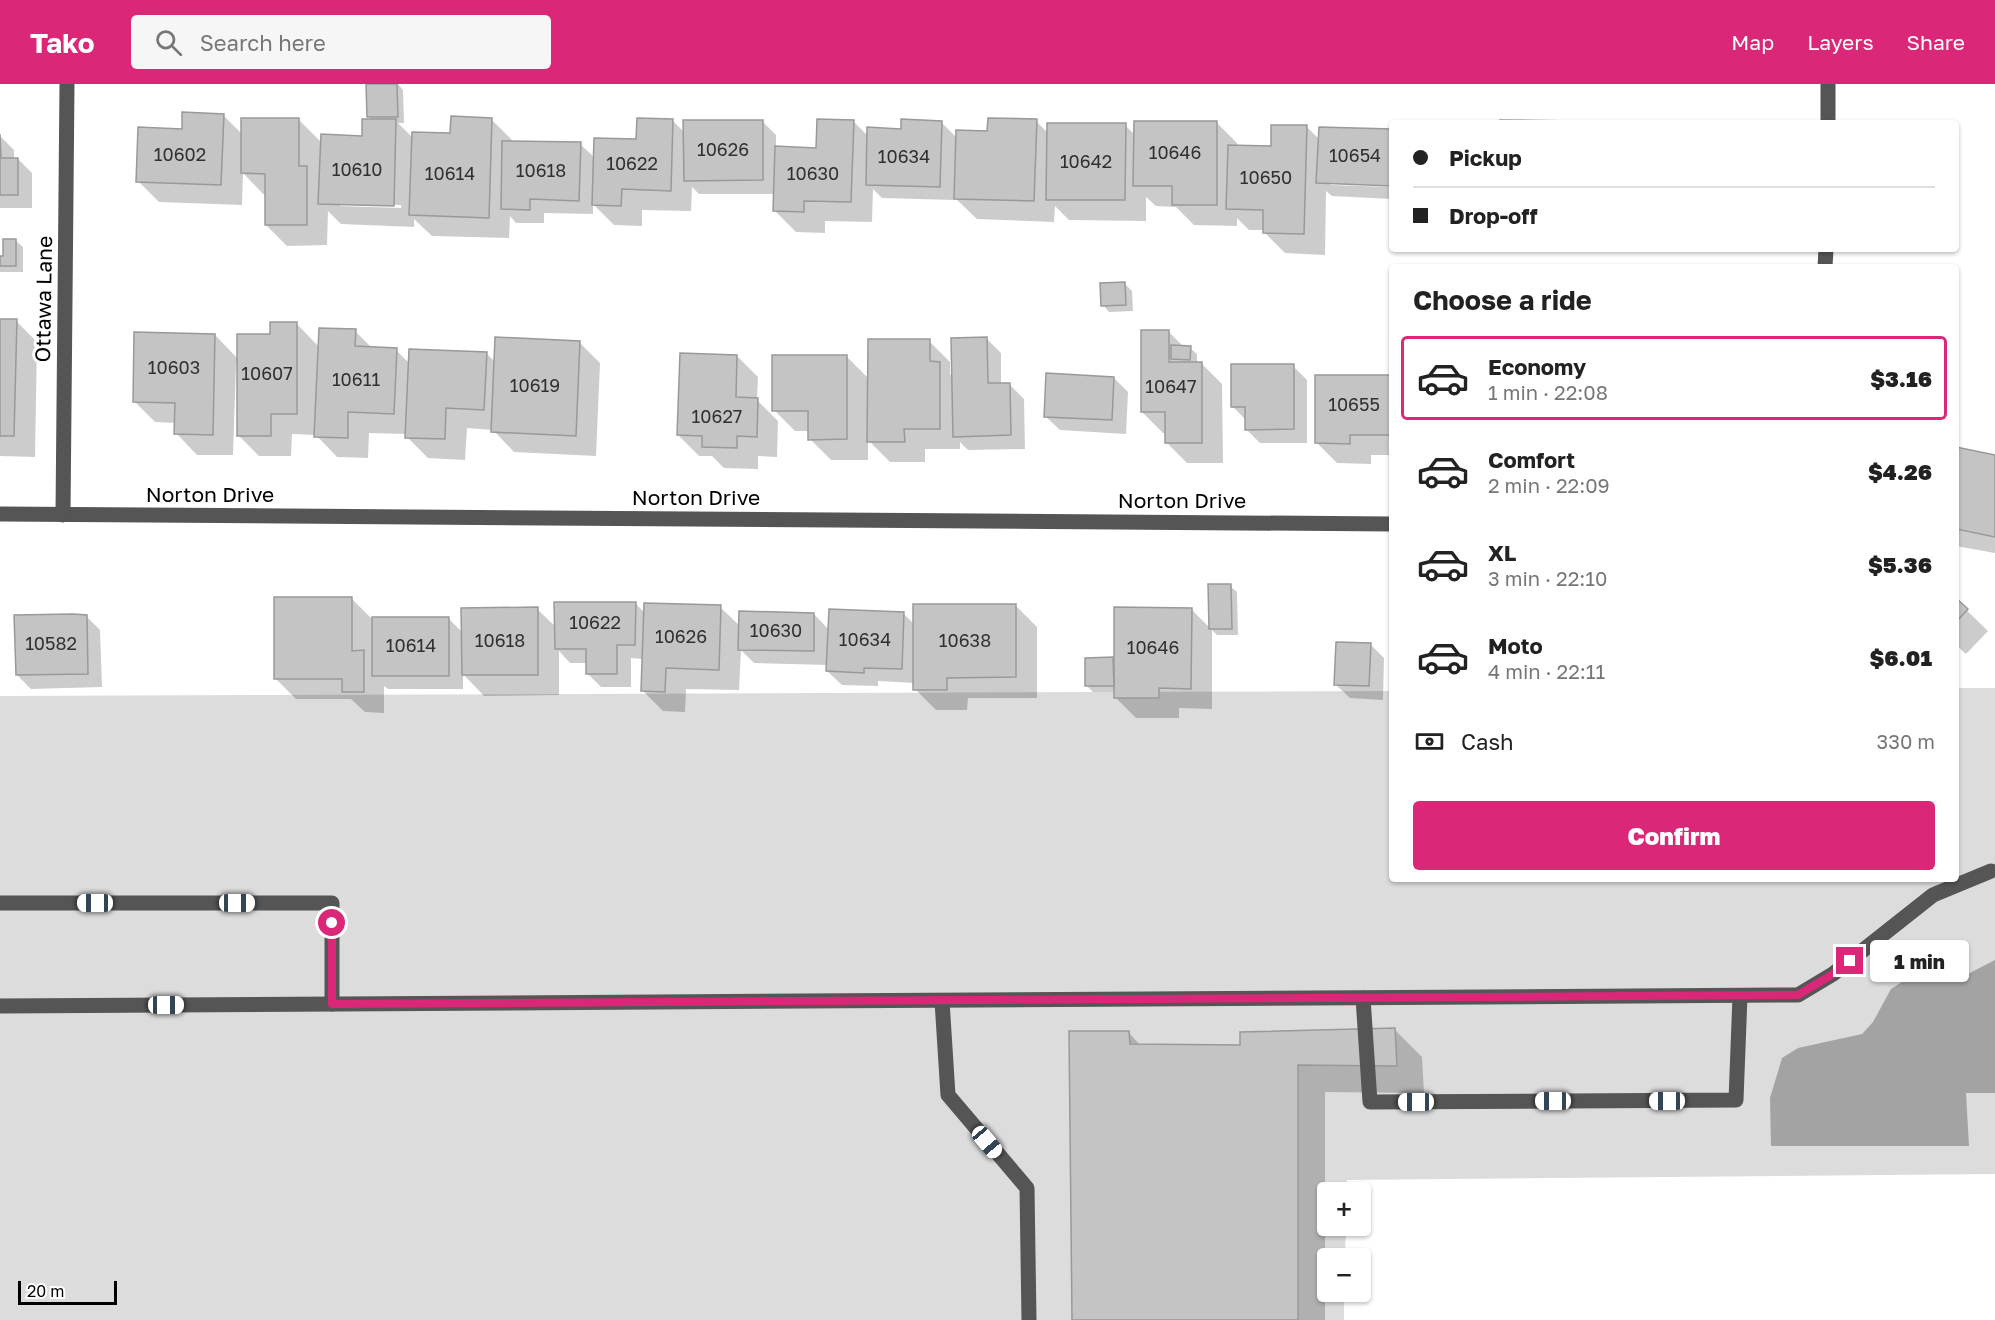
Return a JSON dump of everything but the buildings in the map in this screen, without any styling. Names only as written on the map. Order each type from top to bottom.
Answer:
[{"type":"street","name":"Ottawa Lane","points":[[63,515],[67,84]]},
{"type":"street","points":[[1828,84],[1828,120]]},
{"type":"street","name":"Norton Drive","points":[[0,514],[1389,524]]},
{"type":"street","points":[[0,1006],[1798,995],[1833,974],[1933,895],[1994,871]]},
{"type":"street","points":[[0,903],[332,903],[332,1004]]},
{"type":"street","points":[[1363,998],[1370,1102],[1689,1101],[1736,1100],[1740,996]]},
{"type":"street","points":[[942,1001],[948,1095],[1027,1188],[1029,1320]]},
{"type":"shaded area","points":[[1959,688],[1995,688],[1995,1174],[1317,1182],[1317,1236],[1346,1236],[1345,1248],[1317,1248],[1317,1302],[1344,1302],[1344,1320],[0,1320],[0,696],[1389,691],[1389,882],[1959,882]]},
{"type":"shaded area","points":[[1995,960],[1995,1093],[1966,1093],[1969,1146],[1771,1146],[1770,1098],[1782,1058],[1798,1048],[1862,1034],[1873,1022],[1891,989],[1905,980],[1920,975],[1960,978]]},
{"type":"route","points":[[332,923],[332,1004],[1798,995],[1850,961]]}]
